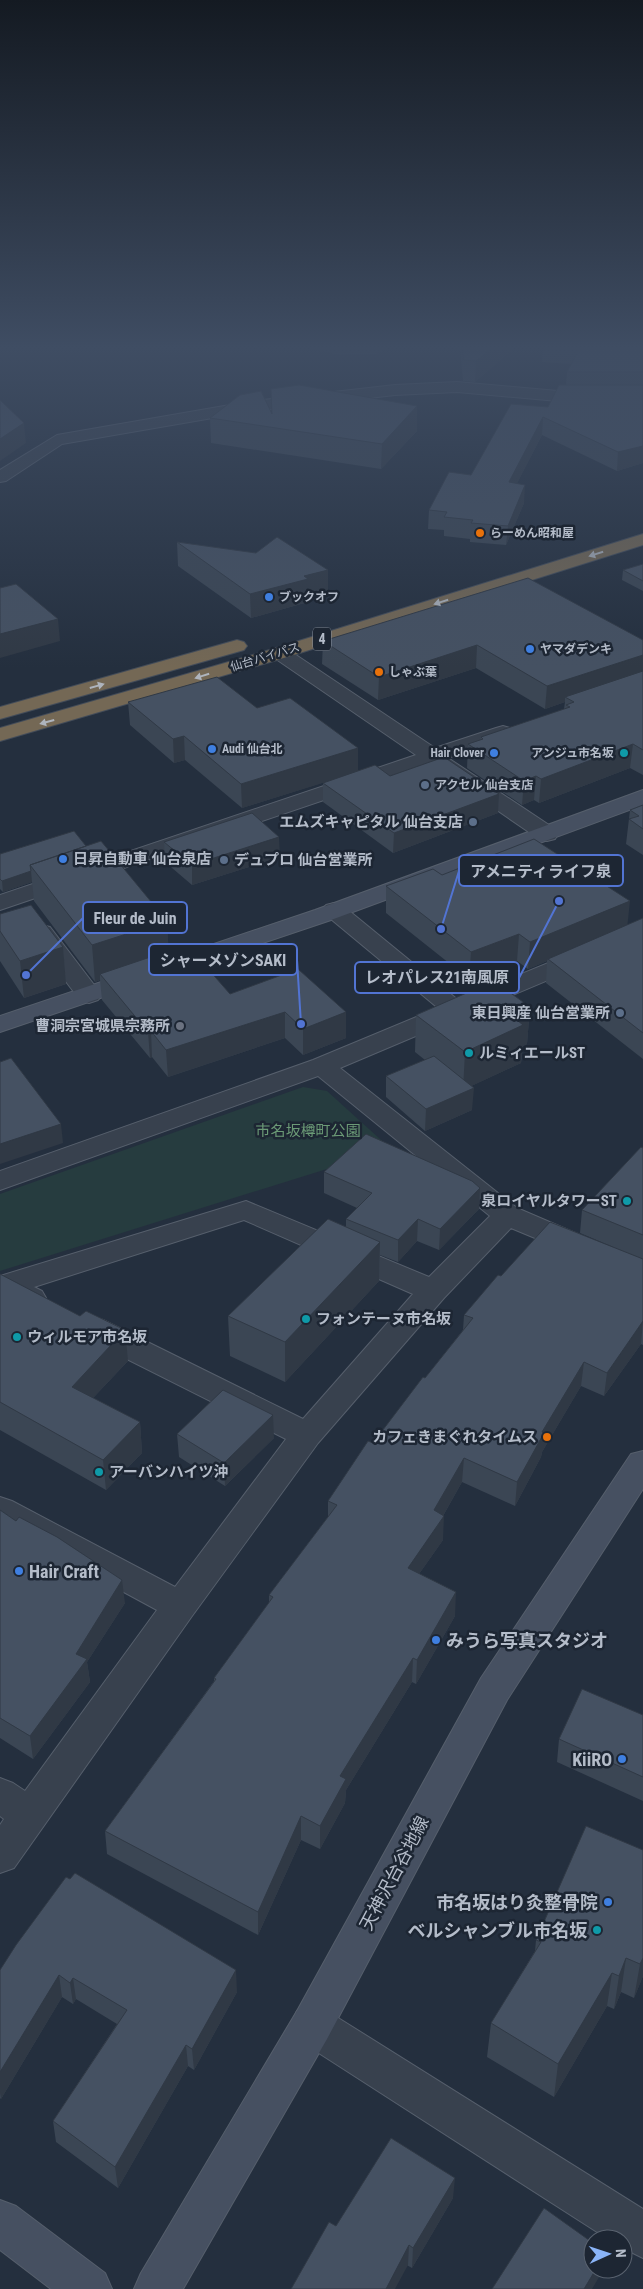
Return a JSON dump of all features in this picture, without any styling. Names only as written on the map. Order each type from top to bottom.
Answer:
[{"type":"highway","name":"仙台バイパス","points":[[0,735],[280,653],[643,539]]},
{"type":"highway","name":"仙台バイパス","points":[[0,714],[252,642]]},
{"type":"street","points":[[2,473],[32,455]]},
{"type":"street","points":[[280,653],[547,834]]},
{"type":"street","points":[[88,995],[8,901],[524,725]]},
{"type":"street","points":[[0,1024],[158,974],[547,834],[643,797]]},
{"type":"street","points":[[334,910],[455,1010]]},
{"type":"street","points":[[0,1181],[322,1066],[643,931]]},
{"type":"street","points":[[322,1066],[507,1215],[643,1273]]},
{"type":"street","points":[[307,1436],[6,1285],[246,1210],[433,1291]]},
{"type":"street","points":[[0,1856],[15,1805],[180,1606],[307,1436],[433,1291],[507,1215]]},
{"type":"street","name":"天神沢台谷地線","points":[[157,2289],[312,2025],[494,1689],[643,1464]]},
{"type":"street","points":[[0,1510],[180,1606]]},
{"type":"street","points":[[312,2025],[643,2235]]},
{"type":"street","points":[[0,2222],[89,2289]]},
{"type":"green space","name":"市名坂樽町公園","points":[[303,1087],[327,1091],[391,1149],[0,1271],[0,1194]]},
{"type":"building","points":[[482,455],[523,455],[509,482],[525,485],[508,526],[471,523],[473,520],[444,517],[447,512],[429,510],[449,472],[471,475]]},
{"type":"building","points":[[277,537],[328,570],[304,576],[308,579],[250,594],[177,542],[256,553]]},
{"type":"building","points":[[643,564],[643,581],[623,570]]},
{"type":"building","points":[[528,578],[643,640],[643,655],[547,686],[477,645],[379,677],[323,641]]},
{"type":"building","points":[[16,584],[58,619],[0,634],[0,588]]},
{"type":"building","points":[[643,671],[643,750],[633,744],[541,779],[536,776],[524,781],[468,744],[483,739],[481,737],[570,707],[566,705],[574,702],[565,697]]},
{"type":"building","points":[[217,677],[257,708],[290,698],[358,748],[241,784],[184,736],[173,739],[128,702]]},
{"type":"building","points":[[444,757],[499,794],[394,833],[323,783],[375,765],[390,776]]},
{"type":"building","points":[[643,805],[643,829],[629,819],[639,816],[630,810]]},
{"type":"building","points":[[252,813],[279,837],[192,865],[164,842]]},
{"type":"building","points":[[74,831],[86,846],[30,865],[31,871],[2,881],[0,879],[0,854]]},
{"type":"building","points":[[534,839],[630,901],[530,942],[519,934],[471,952],[386,886],[433,869],[442,875]]},
{"type":"building","points":[[101,841],[167,921],[92,945],[30,865]]},
{"type":"building","points":[[31,905],[63,947],[20,961],[0,931],[0,914]]},
{"type":"building","points":[[643,918],[643,1033],[548,959]]},
{"type":"building","points":[[180,947],[194,964],[202,962],[230,994],[298,969],[346,1012],[303,1029],[285,1012],[166,1050],[151,1031],[148,1032],[100,974]]},
{"type":"building","points":[[494,981],[530,1007],[519,1012],[525,1017],[517,1020],[523,1025],[465,1052],[416,1015]]},
{"type":"building","points":[[434,1056],[474,1088],[426,1109],[386,1076]]},
{"type":"building","points":[[11,1058],[61,1124],[0,1144],[0,1062]]},
{"type":"building","points":[[366,1134],[472,1181],[480,1188],[440,1229],[418,1219],[398,1240],[346,1219],[372,1193],[324,1172]]},
{"type":"building","points":[[641,1147],[643,1148],[643,1235],[582,1210]]},
{"type":"building","points":[[328,1219],[380,1242],[285,1342],[228,1316]]},
{"type":"building","points":[[550,1222],[643,1259],[643,1321],[607,1373],[584,1362],[542,1432],[544,1433],[517,1482],[464,1458],[434,1510],[444,1516],[408,1568],[456,1592],[417,1660],[413,1658],[340,1776],[346,1779],[320,1826],[301,1816],[258,1912],[105,1831],[216,1679],[214,1678],[273,1597],[269,1595],[337,1505],[328,1501],[368,1441],[373,1443],[423,1377],[425,1378],[473,1318],[464,1315],[498,1275],[501,1276]]},
{"type":"building","points":[[0,1274],[80,1316],[86,1311],[125,1330],[72,1387],[140,1422],[103,1460],[0,1402]]},
{"type":"building","points":[[223,1390],[273,1415],[224,1463],[177,1434]]},
{"type":"building","points":[[0,1510],[16,1521],[19,1517],[57,1537],[122,1580],[76,1654],[87,1659],[30,1736],[0,1718]]},
{"type":"building","points":[[582,1689],[643,1715],[643,1777],[559,1739]]},
{"type":"building","points":[[586,1826],[643,1850],[643,1958],[640,1964],[626,1958],[619,1976],[612,1973],[558,2064],[491,2023],[541,1942],[536,1940]]},
{"type":"building","points":[[75,1873],[236,1970],[192,2049],[186,2045],[115,2167],[53,2121],[127,2010],[73,1978],[70,1983],[59,1975],[0,2072],[0,1970],[66,1877],[70,1879]]},
{"type":"building","points":[[391,2138],[455,2178],[413,2248],[409,2245],[386,2289],[291,2289],[329,2222],[336,2226]]},
{"type":"building","points":[[544,2208],[583,2236],[583,2279],[590,2279],[584,2289],[492,2289]]},
{"type":"place","name":"らーめん昭和屋","points":[[480,533]]},
{"type":"place","name":"ブックオフ","points":[[269,597]]},
{"type":"place","name":"ヤマダデンキ","points":[[530,649]]},
{"type":"place","name":"しゃぶ葉","points":[[379,672]]},
{"type":"place","name":"Audi 仙台北","points":[[212,749]]},
{"type":"place","name":"Hair Clover","points":[[494,753]]},
{"type":"place","name":"アンジュ市名坂","points":[[624,753]]},
{"type":"place","name":"アクセル 仙台支店","points":[[425,785]]},
{"type":"place","name":"エムズキャピタル 仙台支店","points":[[473,822]]},
{"type":"place","name":"日昇自動車 仙台泉店","points":[[63,859]]},
{"type":"place","name":"デュプロ 仙台営業所","points":[[224,860]]},
{"type":"place","name":"レオパレス21南風原","points":[[559,901]]},
{"type":"place","name":"アメニティライフ泉","points":[[441,929]]},
{"type":"place","name":"Fleur de Juin","points":[[26,975]]},
{"type":"place","name":"東日興産 仙台営業所","points":[[620,1013]]},
{"type":"place","name":"シャーメゾンSAKI","points":[[301,1024]]},
{"type":"place","name":"曹洞宗宮城県宗務所","points":[[180,1026]]},
{"type":"place","name":"ルミィエールST","points":[[469,1053]]},
{"type":"place","name":"泉ロイヤルタワーST","points":[[627,1201]]},
{"type":"place","name":"フォンテーヌ市名坂","points":[[306,1319]]},
{"type":"place","name":"ウィルモア市名坂","points":[[17,1337]]},
{"type":"place","name":"カフェきまぐれタイムス","points":[[547,1437]]},
{"type":"place","name":"アーバンハイツ沖","points":[[99,1472]]},
{"type":"place","name":"Hair Craft","points":[[19,1571]]},
{"type":"place","name":"みうら写真スタジオ","points":[[436,1640]]},
{"type":"place","name":"KiiRO","points":[[622,1759]]},
{"type":"place","name":"市名坂はり灸整骨院","points":[[608,1902]]},
{"type":"place","name":"ベルシャンブル市名坂","points":[[597,1930]]}]
